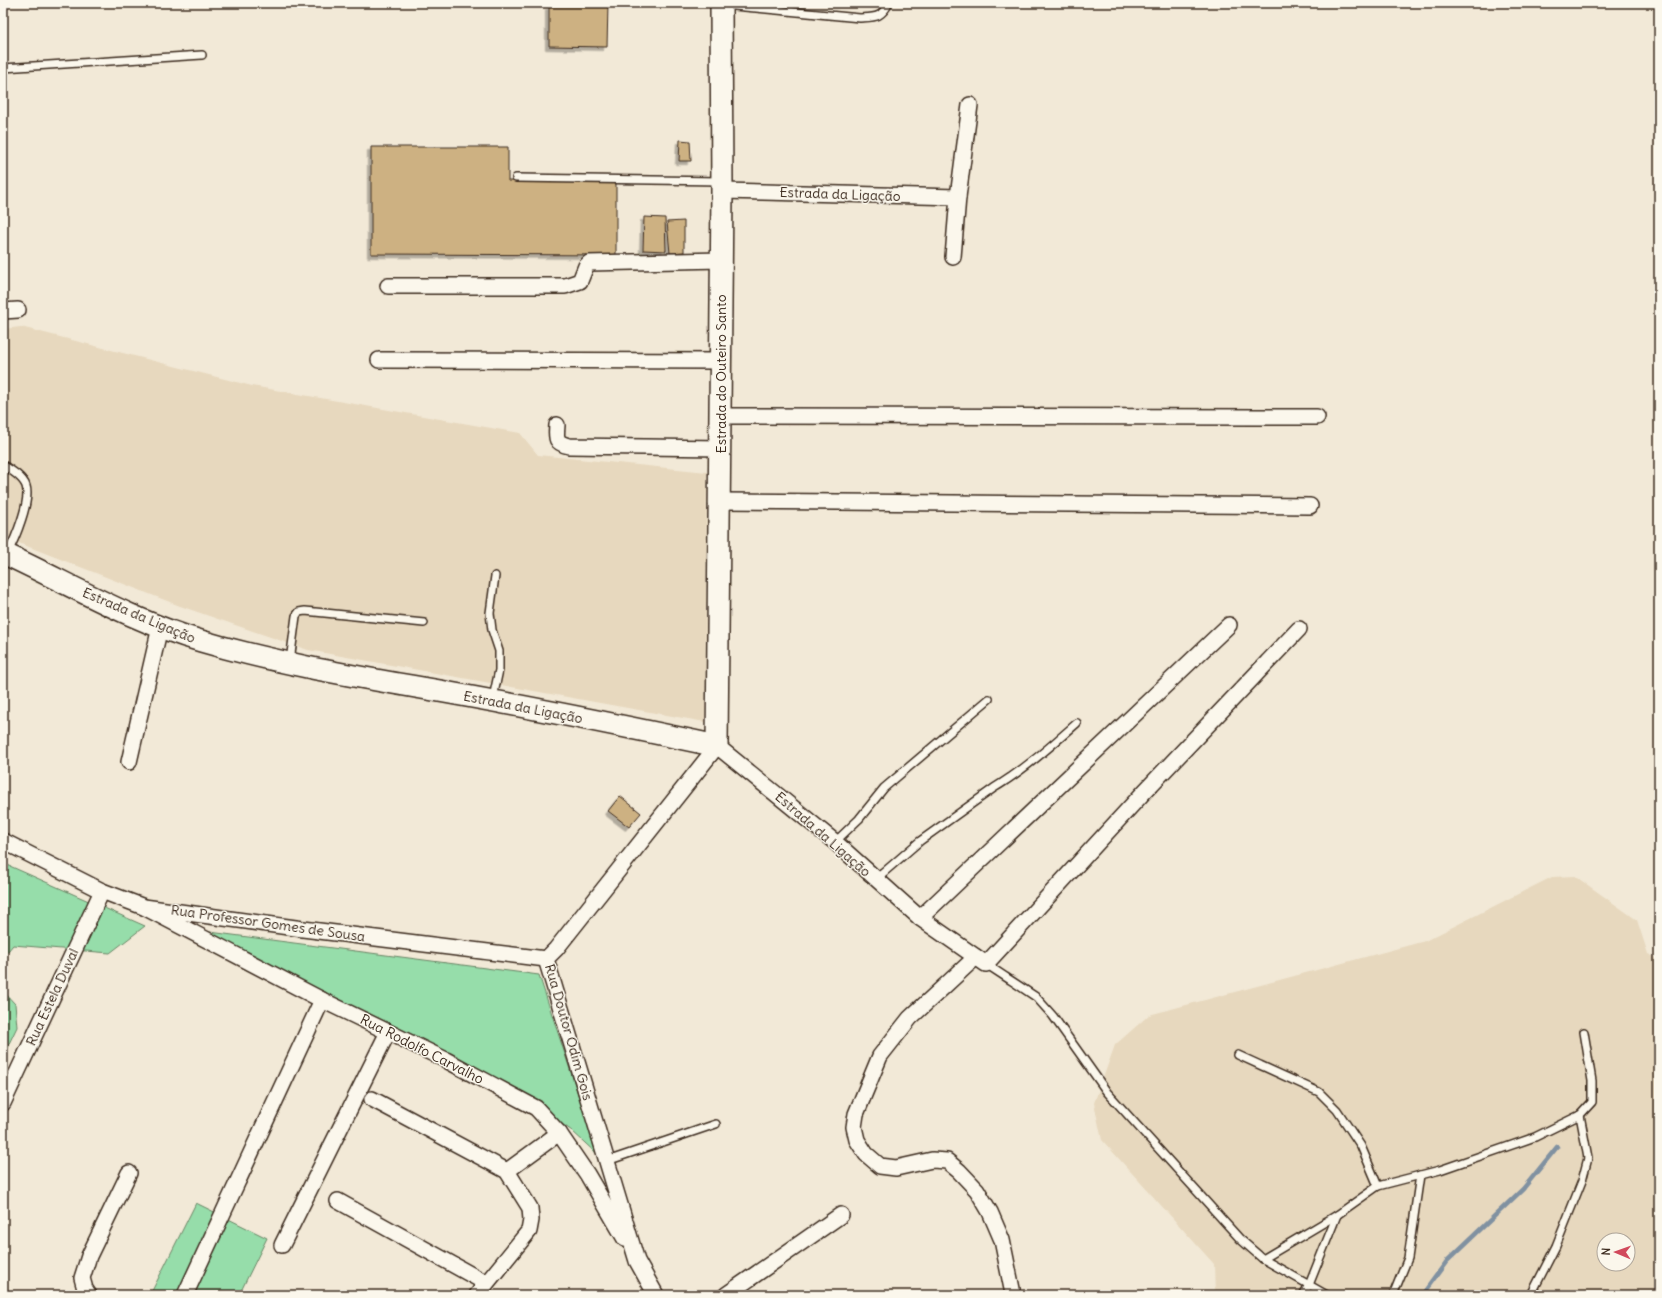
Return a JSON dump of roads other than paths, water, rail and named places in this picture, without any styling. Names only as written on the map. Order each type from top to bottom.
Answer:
[{"type":"street","name":"Estrada do Outeiro Santo","points":[[717,746],[721,448],[721,4]]},
{"type":"street","points":[[953,257],[958,197],[970,105]]},
{"type":"street","name":"Estrada da Ligação","points":[[722,186],[958,197]]},
{"type":"street","points":[[388,286],[565,286],[574,285],[580,281],[586,266],[589,263],[721,260]]},
{"type":"street","points":[[3,311],[18,310]]},
{"type":"street","points":[[379,360],[721,361]]},
{"type":"street","points":[[721,416],[1317,417]]},
{"type":"street","points":[[557,425],[556,436],[558,442],[569,446],[721,448]]},
{"type":"street","points":[[720,501],[1310,506]]},
{"type":"street","name":"Estrada da Ligação","points":[[5,554],[63,583],[160,627],[200,641],[289,663],[553,712],[717,746],[834,842],[920,918],[981,960]]},
{"type":"street","points":[[920,918],[1229,625]]},
{"type":"street","points":[[128,762],[160,627]]},
{"type":"street","points":[[1012,1289],[1002,1240],[990,1212],[977,1190],[959,1171],[947,1161],[932,1160],[896,1168],[880,1166],[866,1154],[857,1140],[854,1127],[856,1114],[880,1056],[910,1018],[981,960],[1299,629]]},
{"type":"street","name":"Rua Doutor Odim Gois","points":[[656,1295],[637,1260],[546,958],[556,949],[717,746]]},
{"type":"street","name":"Rua Professor Gomes de Sousa","points":[[3,841],[102,891],[144,907],[303,929],[546,958]]},
{"type":"street","name":"Rua Estela Duval","points":[[3,1103],[102,891]]},
{"type":"street","name":"Rua Rodolfo Carvalho","points":[[144,907],[322,1000],[446,1060],[536,1108],[559,1133],[587,1174],[637,1260]]},
{"type":"street","points":[[185,1295],[322,1000]]},
{"type":"street","points":[[282,1245],[388,1032]]},
{"type":"street","points":[[338,1201],[481,1289],[529,1231],[532,1220],[530,1208],[507,1171],[372,1099]]},
{"type":"street","points":[[507,1171],[559,1133]]},
{"type":"street","points":[[89,1295],[85,1290],[82,1278],[89,1256],[129,1173]]},
{"type":"street","points":[[726,1295],[841,1215]]},
{"type":"lane","points":[[721,4],[860,18],[877,17],[884,12],[890,3]]},
{"type":"lane","points":[[3,68],[202,54]]},
{"type":"lane","points":[[516,178],[722,186]]},
{"type":"lane","points":[[3,465],[19,477],[26,487],[26,500],[17,534],[5,554]]},
{"type":"lane","points":[[492,701],[499,670],[498,651],[492,630],[490,613],[495,576]]},
{"type":"lane","points":[[289,663],[296,616],[300,612],[305,611],[424,623]]},
{"type":"lane","points":[[834,842],[859,819],[884,788],[989,699]]},
{"type":"lane","points":[[876,880],[920,841],[1007,780],[1052,745],[1076,723]]},
{"type":"lane","points":[[981,960],[1036,997],[1053,1016],[1084,1060],[1118,1104],[1240,1239],[1263,1259],[1327,1295]]},
{"type":"lane","points":[[1263,1259],[1337,1215],[1378,1186],[1420,1175],[1536,1137],[1580,1115],[1592,1102],[1592,1081],[1584,1032]]},
{"type":"lane","points":[[1238,1055],[1319,1092],[1337,1110],[1361,1146],[1378,1186]]},
{"type":"lane","points":[[1531,1295],[1556,1246],[1582,1181],[1588,1158],[1580,1115]]},
{"type":"lane","points":[[607,1162],[716,1124]]},
{"type":"lane","points":[[1393,1295],[1408,1258],[1420,1175]]},
{"type":"lane","points":[[1303,1295],[1309,1285],[1337,1215]]},
{"type":"waterway","points":[[1422,1295],[1447,1261],[1523,1189],[1557,1147]]}]
